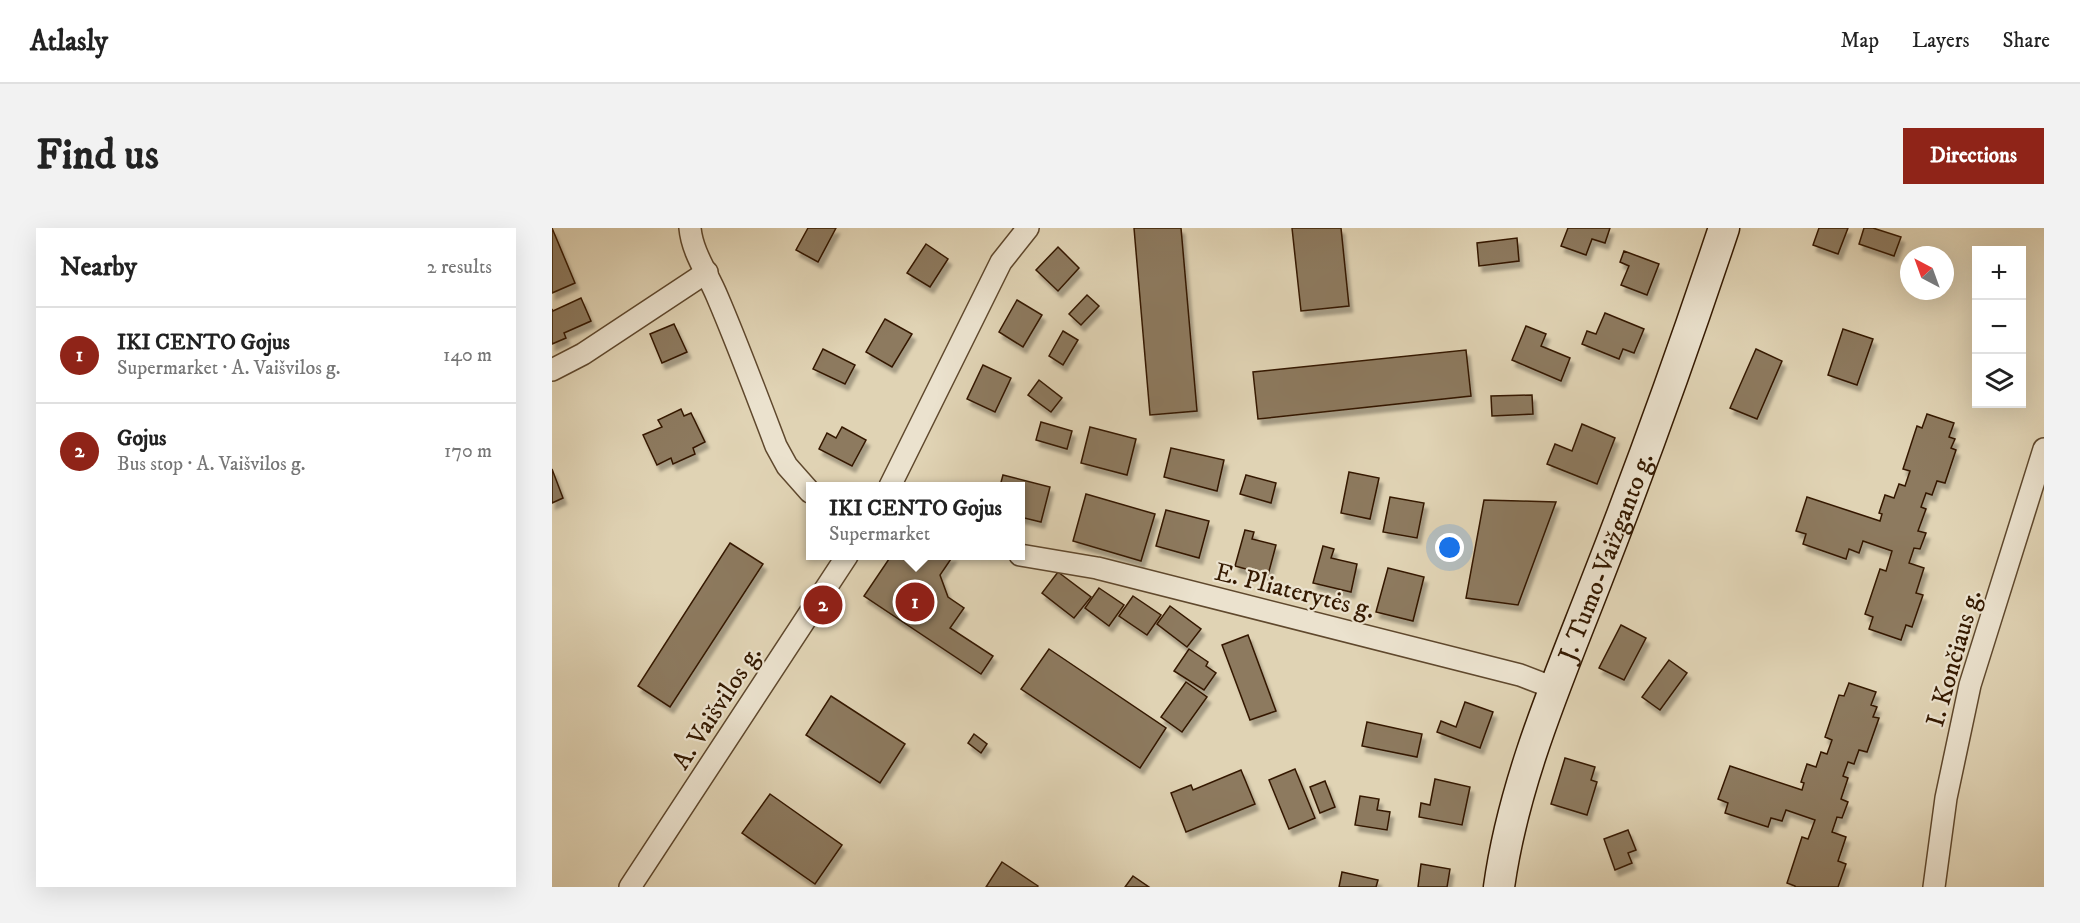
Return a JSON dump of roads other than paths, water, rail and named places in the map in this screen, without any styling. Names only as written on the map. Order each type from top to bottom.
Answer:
[{"type":"main road","name":"J. Tumo-Vaižganto g.","points":[[1499,887],[1512,816],[1554,688],[1698,307],[1724,228]]},
{"type":"street","points":[[690,228],[691,242],[707,272],[776,446],[788,466],[806,487]]},
{"type":"street","points":[[892,482],[1001,262],[1028,228]]},
{"type":"street","points":[[552,370],[583,354],[707,272]]},
{"type":"street","name":"I. Končiaus g.","points":[[1934,887],[1946,798],[1970,685],[2044,449]]},
{"type":"street","name":"E. Pliaterytės g.","points":[[1025,556],[1097,568],[1520,675],[1554,688]]},
{"type":"street","name":"A. Vaišvilos g.","points":[[630,887],[844,560]]},
{"type":"place","name":"IKI CENTO Gojus","points":[[915,602]]},
{"type":"place","name":"Gojus","points":[[823,605]]}]
